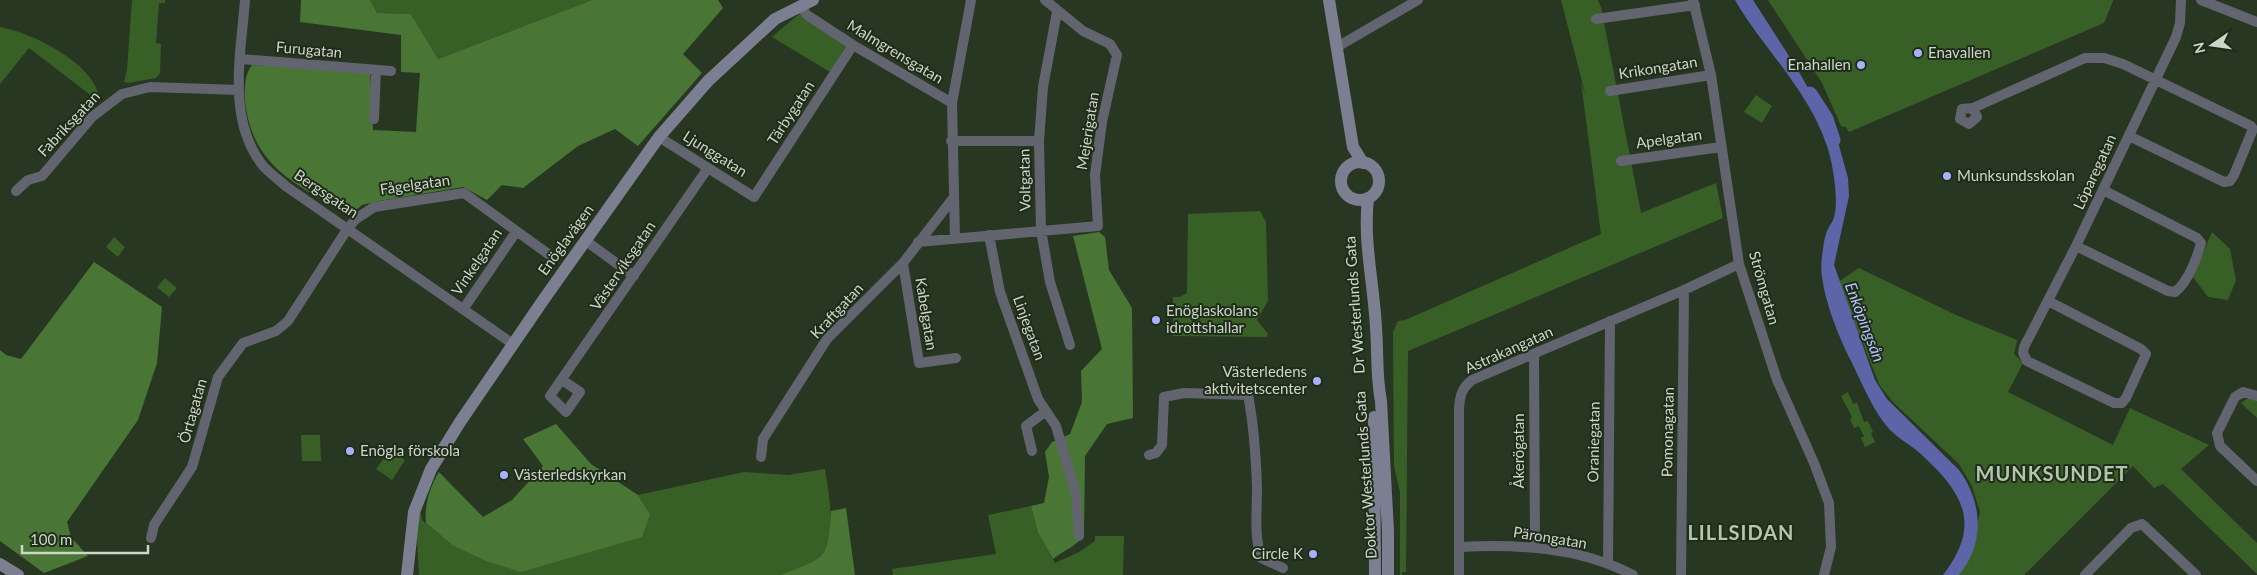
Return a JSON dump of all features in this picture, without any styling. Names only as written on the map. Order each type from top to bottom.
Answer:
[{"type":"main road","name":"Enöglavägen","points":[[407,575],[414,512],[431,469],[513,344],[659,137],[708,81],[739,51],[775,19],[813,0]]},
{"type":"main road","name":"Dr Westerlunds Gata","points":[[1329,0],[1353,147],[1350,166],[1344,172],[1342,184],[1348,196],[1363,199],[1374,194],[1379,181],[1376,171],[1363,163],[1353,147]]},
{"type":"main road","points":[[1350,166],[1363,163]]},
{"type":"main road","name":"Dr Westerlunds Gata","points":[[1363,199],[1376,329],[1377,383]]},
{"type":"main road","name":"Doktor Westerlunds Gata","points":[[1375,575],[1374,402],[1377,383]]},
{"type":"main road","name":"Doktor Westerlunds Gata","points":[[1377,383],[1381,401],[1388,575]]},
{"type":"main road","name":"Enöglavägen","points":[[410,546],[415,575]]},
{"type":"main road","points":[[0,564],[18,575]]},
{"type":"street","name":"Bergsgatan","points":[[245,0],[240,60],[239,90],[241,115],[248,139],[264,166],[287,188],[464,308],[513,344]]},
{"type":"street","points":[[955,238],[951,141],[952,103],[971,0]]},
{"type":"street","points":[[1045,0],[1058,12]]},
{"type":"street","points":[[1337,47],[1418,0]]},
{"type":"street","name":"Löparegatan","points":[[2048,301],[2141,349],[2146,354],[2145,361],[2122,403],[2114,403],[2027,361],[2023,353],[2048,301],[2076,246],[2129,136],[2178,30],[2180,0]]},
{"type":"street","points":[[2201,0],[2257,22]]},
{"type":"street","points":[[1596,19],[1694,3]]},
{"type":"street","name":"Strömgatan","points":[[1694,3],[1711,75],[1740,264],[1777,380],[1814,463],[1829,503],[1831,547],[1824,575]]},
{"type":"street","name":"Malmgrensgatan","points":[[800,6],[807,15],[852,45],[952,103]]},
{"type":"street","name":"Mejerigatan","points":[[1041,230],[1098,226],[1095,175],[1102,122],[1117,55],[1110,44],[1083,31],[1058,12]]},
{"type":"street","name":"Voltgatan","points":[[1058,12],[1045,70],[1039,141],[1041,230],[1050,282],[1070,345]]},
{"type":"street","name":"Tärbygatan","points":[[754,197],[852,45]]},
{"type":"street","points":[[1973,108],[2085,58],[2113,60],[2250,126],[2252,134],[2230,181],[2224,182],[2129,136]]},
{"type":"street","name":"Furugatan","points":[[240,60],[391,71]]},
{"type":"street","points":[[374,119],[376,70]]},
{"type":"street","name":"Krikongatan","points":[[1610,91],[1711,75]]},
{"type":"street","name":"Fabriksgatan","points":[[16,191],[28,180],[42,176],[92,117],[122,94],[150,87],[239,90]]},
{"type":"street","name":"Ljunggatan","points":[[659,137],[754,197]]},
{"type":"street","points":[[951,141],[1039,141]]},
{"type":"street","name":"Apelgatan","points":[[1621,161],[1721,147]]},
{"type":"street","name":"Västerviksgatan","points":[[562,380],[708,168]]},
{"type":"street","points":[[2076,246],[2168,291],[2175,292],[2181,288],[2201,242],[2197,238],[2103,190]]},
{"type":"street","name":"Fågelgatan","points":[[356,219],[374,206],[464,193],[551,256]]},
{"type":"street","name":"Kraftgatan","points":[[761,457],[763,439],[827,339],[903,263],[954,197]]},
{"type":"street","name":"Örtagatan","points":[[151,538],[154,524],[192,467],[218,377],[243,343],[276,331],[288,321],[348,228],[356,219]]},
{"type":"street","points":[[918,242],[1041,230]]},
{"type":"street","name":"Vinkelgatan","points":[[464,308],[516,232]]},
{"type":"street","name":"Linjegatan","points":[[989,235],[1000,292],[1038,399],[1056,426],[1076,495],[1079,536]]},
{"type":"street","points":[[586,241],[634,276]]},
{"type":"street","name":"Kabelgatan","points":[[903,263],[919,363],[956,358]]},
{"type":"street","name":"Astrakangatan","points":[[1459,575],[1459,408],[1462,391],[1472,380],[1534,355],[1740,264]]},
{"type":"street","name":"Pomonagatan","points":[[1681,575],[1684,290]]},
{"type":"street","name":"Oraniegatan","points":[[1608,564],[1610,321]]},
{"type":"street","name":"Åkerögatan","points":[[1534,355],[1535,547]]},
{"type":"street","points":[[2257,396],[2243,392],[2234,397],[2217,439],[2220,446],[2257,481]]},
{"type":"street","points":[[1149,455],[1156,453],[1162,445],[1164,397],[1184,393],[1248,395],[1255,444],[1256,533],[1258,550],[1260,558],[1283,568]]},
{"type":"street","points":[[1032,451],[1026,426],[1046,411]]},
{"type":"street","points":[[2085,575],[2131,528],[2142,524],[2196,575]]},
{"type":"street","name":"Pärongatan","points":[[1460,547],[1535,547],[1608,564],[1633,575]]},
{"type":"green space","points":[[132,0],[165,0],[165,3],[159,3],[156,43],[161,44],[160,73],[156,78],[128,83],[124,82],[127,70]]},
{"type":"green space","points":[[301,0],[370,0],[377,13],[411,14],[438,59],[592,0],[718,0],[723,8],[683,54],[702,73],[638,146],[615,129],[578,146],[523,188],[502,185],[487,200],[463,187],[362,205],[349,216],[295,183],[267,159],[257,143],[250,124],[245,101],[245,82],[248,72],[252,65],[370,72],[373,130],[416,132],[420,73],[401,72],[401,35],[300,22]]},
{"type":"green space","points":[[370,0],[592,0],[438,59],[411,14],[377,13]]},
{"type":"green space","points":[[1561,0],[1598,0],[1601,7],[1641,213],[1716,183],[1723,218],[1408,351],[1406,572],[1402,572],[1402,575],[1400,575],[1400,492],[1394,466],[1393,332],[1398,321],[1405,320],[1601,234],[1581,82],[1586,97]]},
{"type":"green space","name":"Enavallen","points":[[1768,0],[2113,1],[2104,23],[1849,132],[1846,127],[1841,126],[1822,83]]},
{"type":"green space","points":[[799,14],[846,46],[830,72],[772,37]]},
{"type":"green space","points":[[0,27],[28,35],[58,50],[72,60],[93,83],[99,95],[97,100],[29,48],[0,84]]},
{"type":"green space","points":[[1756,95],[1772,106],[1762,123],[1744,112]]},
{"type":"green space","points":[[1260,211],[1266,222],[1268,301],[1257,320],[1268,334],[1267,337],[1173,336],[1173,297],[1180,297],[1187,293],[1188,214]]},
{"type":"green space","points":[[1099,232],[1105,237],[1109,270],[1132,308],[1133,418],[1107,424],[1085,456],[1084,535],[1074,545],[1053,559],[1038,533],[1031,506],[1044,503],[1049,477],[1045,452],[1052,442],[1070,434],[1082,402],[1081,371],[1102,349],[1073,236]]},
{"type":"green space","points":[[2212,232],[2230,249],[2236,280],[2228,300],[2208,297],[2193,277]]},
{"type":"green space","points":[[114,237],[125,247],[118,257],[106,247]]},
{"type":"green space","points":[[94,262],[162,307],[157,363],[138,420],[67,522],[71,537],[88,556],[44,573],[0,541],[0,350],[6,355],[21,359]]},
{"type":"green space","points":[[1859,268],[1956,315],[2017,340],[2014,354],[2023,363],[2008,392],[2113,445],[2130,408],[2209,445],[2181,469],[2257,543],[2257,574],[2163,484],[2154,488],[2133,466],[2024,575],[1957,575],[1970,552],[1980,512],[1972,486],[1959,464],[1894,403],[1880,386],[1838,282]]},
{"type":"green space","points":[[165,278],[177,288],[169,297],[157,287]]},
{"type":"green space","points":[[1848,392],[1853,404],[1857,403],[1864,422],[1868,421],[1873,432],[1871,433],[1875,442],[1865,447],[1861,438],[1864,436],[1859,426],[1854,428],[1850,419],[1852,417],[1841,396]]},
{"type":"green space","points":[[2250,397],[2257,401],[2257,418],[2241,403]]},
{"type":"green space","points":[[556,424],[591,464],[638,495],[650,514],[642,537],[521,572],[486,561],[452,545],[426,523],[428,496],[439,472],[483,517],[512,500],[543,466],[523,439]]},
{"type":"green space","points":[[301,435],[320,435],[321,461],[302,461]]},
{"type":"green space","points":[[390,450],[405,460],[392,480],[376,469]]},
{"type":"green space","points":[[825,469],[831,516],[831,529],[826,551],[816,562],[780,575],[419,575],[417,538],[420,509],[422,520],[452,545],[650,514],[638,495],[744,472],[788,475]]},
{"type":"green space","points":[[1031,506],[1038,533],[1055,563],[1079,552],[1095,541],[1095,536],[1124,536],[1123,575],[893,575],[892,569],[996,554],[988,515]]},
{"type":"green space","points":[[846,508],[855,575],[780,575],[807,565],[822,555],[828,540],[831,511]]},
{"type":"water","points":[[1735,0],[1753,0],[1798,70],[1838,142],[1848,178],[1849,196],[1834,265],[1875,380],[1887,399],[1959,470],[1973,496],[1978,523],[1977,536],[1967,563],[1959,575],[1943,575],[1955,558],[1962,542],[1963,513],[1958,499],[1939,472],[1920,453],[1894,434],[1880,417],[1866,393],[1830,310],[1821,268],[1824,240],[1835,210],[1836,192],[1827,146],[1819,125],[1797,88]]},
{"type":"waterway","name":"Enköpingsån","points":[[1810,94],[1826,119],[1833,140]]},
{"type":"place","name":"Enavallen","points":[[1918,53]]},
{"type":"place","name":"Enahallen","points":[[1861,65]]},
{"type":"place","name":"Munksundsskolan","points":[[1947,176]]},
{"type":"place","name":"Enöglaskolans idrottshallar","points":[[1156,320]]},
{"type":"place","name":"Västerledens aktivitetscenter","points":[[1317,381]]},
{"type":"place","name":"Enögla förskola","points":[[350,451]]},
{"type":"place","name":"Västerledskyrkan","points":[[504,475]]},
{"type":"place","name":"Circle K","points":[[1313,554]]},
{"type":"district","name":"MUNKSUNDET","points":[[2052,474]]},
{"type":"district","name":"LILLSIDAN","points":[[1741,533]]}]
